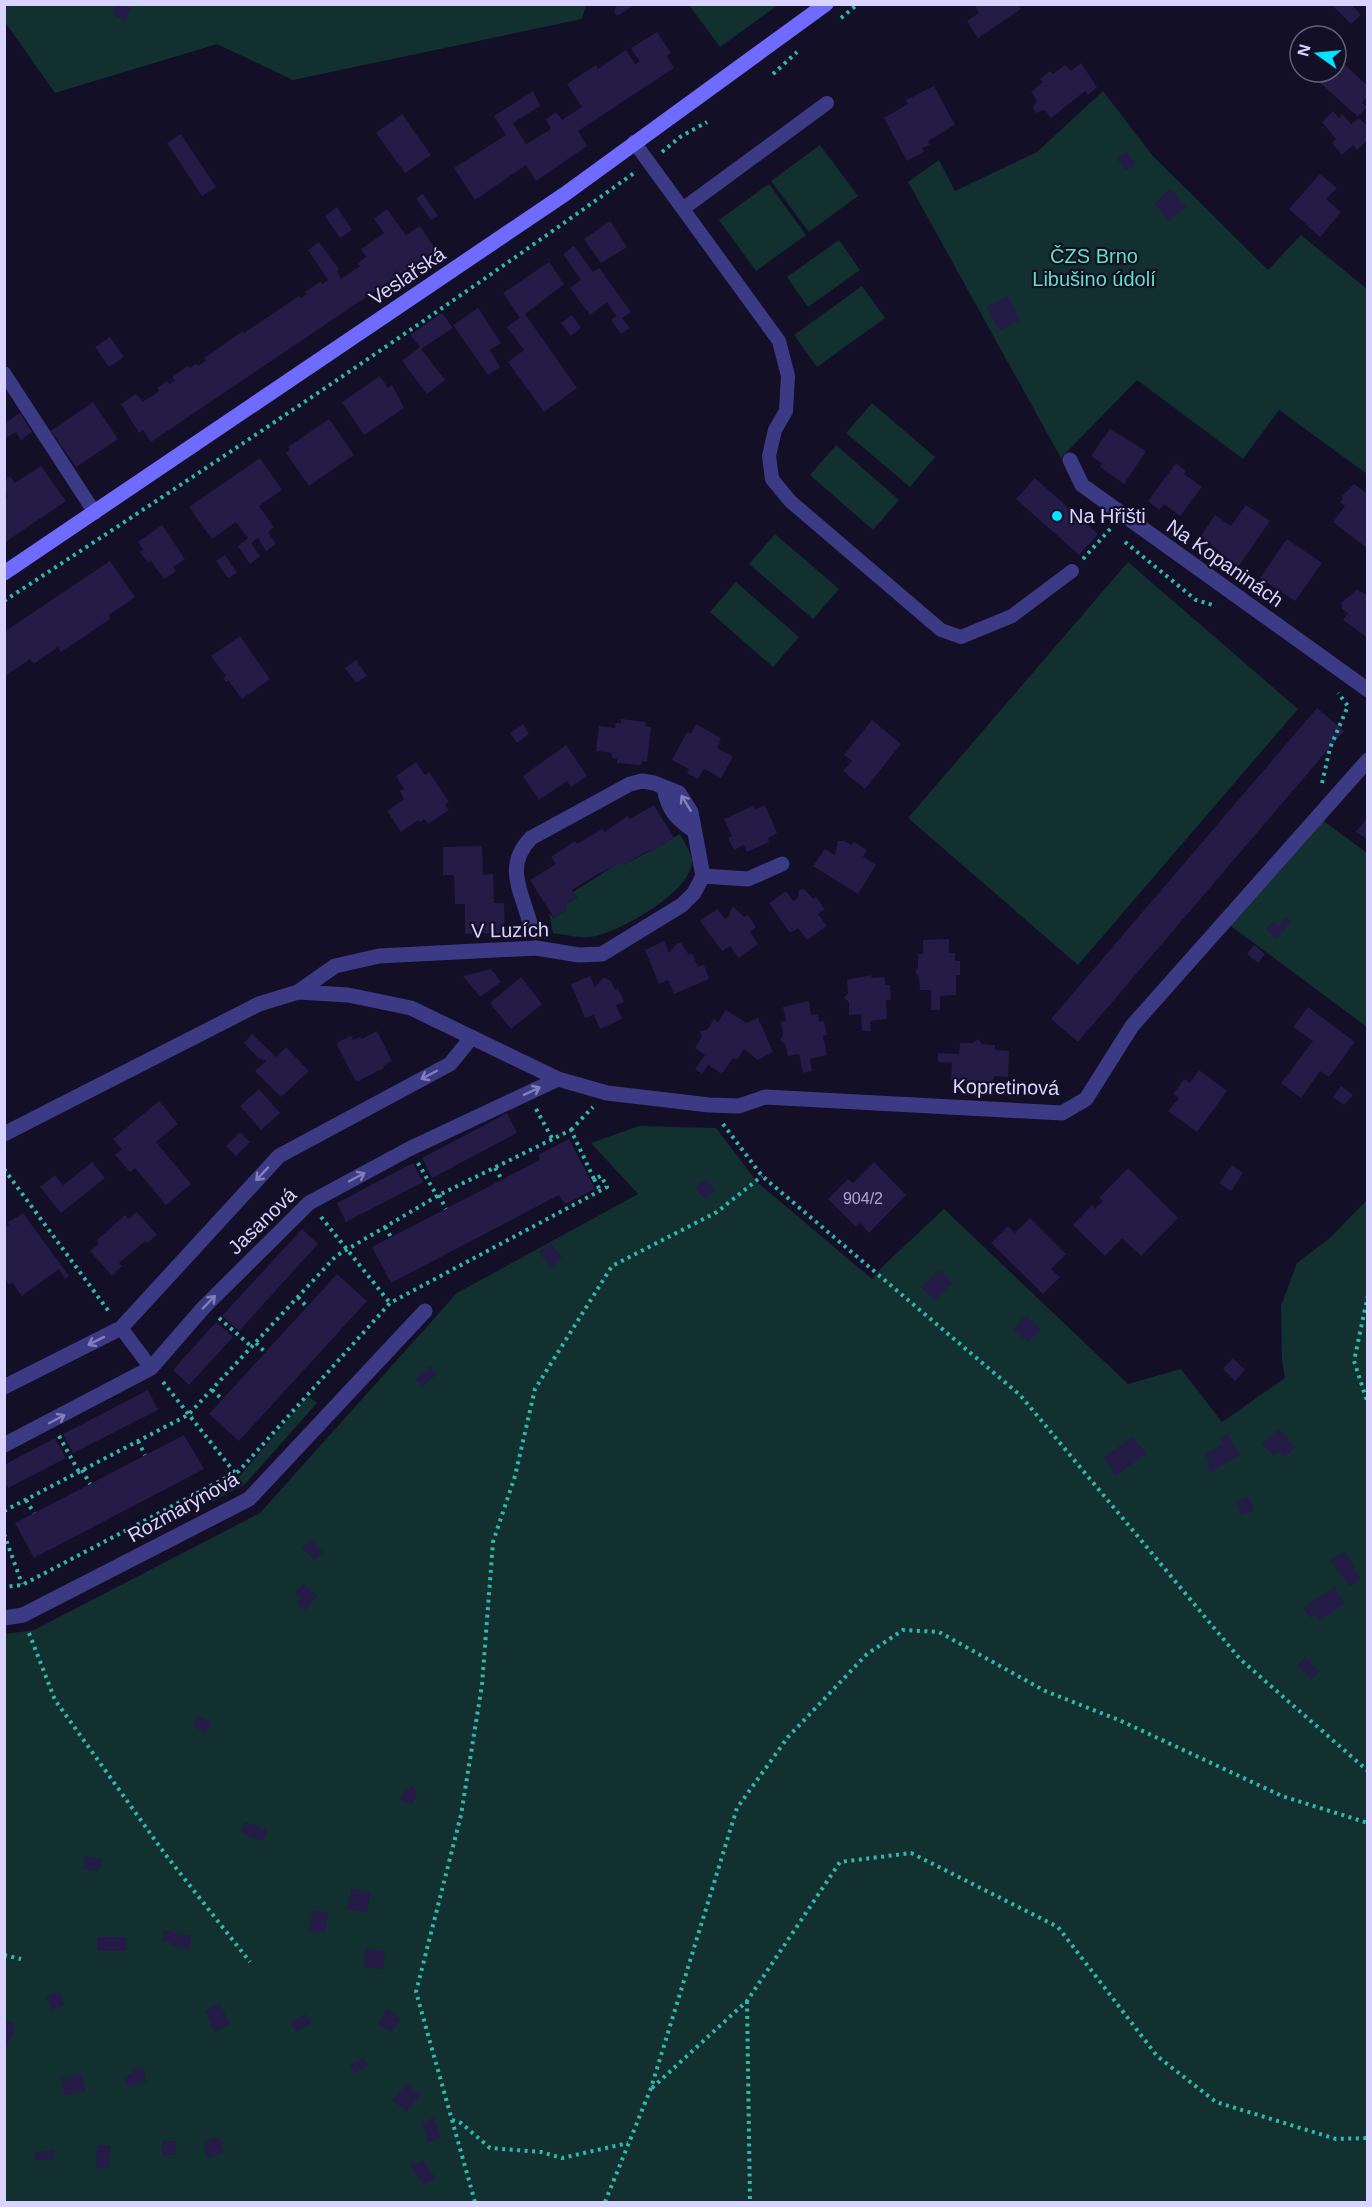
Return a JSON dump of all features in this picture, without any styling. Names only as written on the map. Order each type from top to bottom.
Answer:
[{"type":"street","name":"Veslařská","points":[[4,573],[565,194],[826,4]]},
{"type":"street","name":"Na Kopaninách","points":[[1070,460],[1082,485],[1368,690]]},
{"type":"street","name":"Kopretinová","points":[[558,1079],[607,1093],[709,1105],[739,1106],[765,1097],[1062,1113],[1086,1099],[1132,1026],[1368,760]]},
{"type":"street","name":"V Luzích","points":[[298,992],[335,966],[380,956],[536,948],[579,955],[602,954],[682,905],[694,892],[703,876],[701,854],[693,830],[691,812],[679,793],[642,781],[630,784],[531,838],[519,850],[514,867],[530,923]]},
{"type":"street","points":[[703,876],[748,879],[782,864]]},
{"type":"street","points":[[4,1134],[259,1004],[298,992],[348,995],[411,1008],[558,1079]]},
{"type":"street","name":"Jasanová","points":[[4,1387],[121,1328],[279,1156],[450,1064],[472,1037]]},
{"type":"street","name":"Jasanová","points":[[4,1445],[151,1368],[204,1306],[309,1203],[409,1149],[558,1079]]},
{"type":"street","name":"Rozmarýnová","points":[[4,1618],[23,1615],[249,1499],[425,1311]]},
{"type":"lane","points":[[684,208],[828,103]]},
{"type":"lane","points":[[634,142],[779,341],[788,376],[786,411],[775,430],[769,456],[772,479],[790,501],[942,630],[961,637],[1012,616],[1072,571]]},
{"type":"lane","points":[[4,373],[95,513]]},
{"type":"lane","points":[[121,1328],[151,1368]]},
{"type":"path","points":[[4,601],[226,457],[508,263],[648,163],[680,137],[707,122]]},
{"type":"path","points":[[1072,571],[1110,530],[1196,600],[1222,607]]},
{"type":"path","points":[[1326,806],[1321,790],[1329,748],[1348,706],[1335,690]]},
{"type":"path","points":[[528,1093],[553,1140]]},
{"type":"path","points":[[4,1511],[188,1415],[336,1256],[438,1196],[571,1130],[607,1093]]},
{"type":"path","points":[[709,1105],[762,1176],[1020,1395],[1240,1659],[1368,1771]]},
{"type":"path","points":[[4,1587],[22,1585],[235,1473],[390,1303],[607,1187],[601,1176],[594,1179],[571,1130]]},
{"type":"path","points":[[4,1168],[121,1328]]},
{"type":"path","points":[[495,1168],[502,1180]]},
{"type":"path","points":[[424,1174],[446,1209]]},
{"type":"path","points":[[475,2202],[416,1992],[461,1815],[482,1686],[494,1542],[515,1476],[534,1389],[612,1266],[717,1212],[762,1176]]},
{"type":"path","points":[[309,1203],[390,1303]]},
{"type":"path","points":[[385,1227],[391,1237]]},
{"type":"path","points":[[1368,1295],[1354,1360],[1368,1404]]},
{"type":"path","points":[[298,1297],[307,1307]]},
{"type":"path","points":[[219,1318],[266,1352]]},
{"type":"path","points":[[151,1368],[235,1473]]},
{"type":"path","points":[[212,1390],[222,1399]]},
{"type":"path","points":[[59,1436],[90,1484]]},
{"type":"path","points":[[138,1441],[145,1455]]},
{"type":"path","points":[[26,1500],[34,1513]]},
{"type":"path","points":[[4,1534],[22,1585]]},
{"type":"path","points":[[23,1615],[55,1700],[165,1854],[250,1962]]},
{"type":"path","points":[[605,2202],[651,2088],[737,1808],[788,1737],[867,1654],[903,1630],[939,1632],[1045,1691],[1119,1720],[1282,1796],[1368,1823]]},
{"type":"path","points":[[651,2088],[747,2001],[840,1862],[911,1853],[1058,1927],[1157,2056],[1216,2102],[1336,2139],[1368,2138]]},
{"type":"path","points":[[4,1955],[21,1959]]},
{"type":"path","points":[[747,2001],[750,2202]]},
{"type":"path","points":[[452,2120],[461,2123],[490,2148],[541,2152],[562,2158],[629,2143]]},
{"type":"green space","points":[[4,5],[586,5],[582,19],[293,80],[217,44],[55,93],[5,22]]},
{"type":"green space","points":[[689,5],[778,5],[720,47]]},
{"type":"green space","name":"ČZS Brno Libušino údolí","points":[[1103,91],[1152,155],[1268,270],[1301,235],[1367,289],[1367,474],[1279,410],[1243,459],[1137,380],[1061,458],[908,182],[939,160],[955,191],[1037,152]]},
{"type":"green space","points":[[820,145],[858,196],[809,232],[771,181]]},
{"type":"green space","points":[[769,184],[806,235],[756,271],[719,220]]},
{"type":"green space","points":[[839,240],[860,270],[808,307],[787,277]]},
{"type":"green space","points":[[862,286],[885,318],[817,367],[794,335]]},
{"type":"green space","points":[[872,403],[935,457],[910,487],[846,433]]},
{"type":"green space","points":[[836,445],[899,500],[873,530],[810,475]]},
{"type":"green space","points":[[775,534],[839,589],[813,619],[749,564]]},
{"type":"green space","points":[[1128,562],[1298,709],[1078,965],[908,818]]},
{"type":"green space","points":[[736,582],[799,637],[773,667],[710,612]]},
{"type":"green space","points":[[1321,819],[1367,853],[1367,1027],[1228,924]]},
{"type":"green space","points":[[680,834],[692,860],[689,872],[682,883],[656,906],[625,925],[599,935],[582,937],[553,933],[549,913],[554,918],[567,910],[565,905],[577,897],[573,892],[622,861],[624,865]]},
{"type":"green space","points":[[639,1126],[716,1128],[758,1183],[872,1279],[944,1209],[1128,1384],[1181,1369],[1222,1422],[1285,1378],[1282,1360],[1281,1306],[1297,1263],[1331,1237],[1367,1200],[1367,2202],[5,2202],[5,1634],[34,1630],[260,1513],[457,1293],[638,1194],[591,1143]]},
{"type":"green space","points":[[308,1396],[317,1403],[245,1484],[212,1502],[209,1492],[238,1478]]},
{"type":"building","points":[[117,4],[131,8],[125,21],[112,14]]},
{"type":"building","points":[[617,4],[636,4],[617,16],[614,12]]},
{"type":"building","points":[[974,4],[1017,4],[1021,9],[978,38],[967,21],[979,13]]},
{"type":"building","points":[[1331,4],[1351,4],[1361,15],[1351,24]]},
{"type":"building","points":[[657,32],[671,53],[667,56],[674,68],[578,131],[587,146],[536,181],[526,165],[475,200],[454,168],[506,135],[494,116],[533,91],[540,106],[513,123],[526,144],[551,129],[546,119],[556,112],[562,120],[582,107],[567,84],[596,65],[598,69],[626,50],[635,64],[640,62],[631,48]]},
{"type":"building","points":[[1081,63],[1097,87],[1088,95],[1085,91],[1051,118],[1045,110],[1036,113],[1033,108],[1037,100],[1031,92],[1043,82],[1040,79],[1050,71],[1053,74],[1065,65],[1071,71]]},
{"type":"building","points":[[1348,68],[1368,86],[1368,96],[1362,103],[1367,107],[1358,117],[1321,84],[1348,84]]},
{"type":"building","points":[[934,86],[955,125],[928,141],[930,145],[922,148],[924,152],[907,161],[884,118],[908,104],[906,100]]},
{"type":"building","points":[[1333,111],[1339,118],[1343,115],[1351,124],[1359,118],[1368,127],[1368,145],[1366,142],[1357,150],[1353,145],[1342,155],[1332,143],[1336,139],[1322,122]]},
{"type":"building","points":[[402,114],[431,155],[405,173],[376,133]]},
{"type":"building","points":[[181,134],[216,187],[202,196],[167,143]]},
{"type":"building","points":[[1126,152],[1135,164],[1126,170],[1117,159]]},
{"type":"building","points":[[1320,174],[1337,188],[1326,199],[1341,212],[1320,237],[1289,209]]},
{"type":"building","points":[[1171,189],[1186,207],[1169,221],[1154,203]]},
{"type":"building","points":[[423,194],[438,216],[431,220],[416,198]]},
{"type":"building","points":[[337,207],[352,230],[340,238],[325,216]]},
{"type":"building","points":[[387,209],[406,235],[420,226],[436,250],[151,442],[143,430],[139,433],[121,404],[136,394],[143,401],[151,397],[159,391],[157,388],[167,381],[169,384],[175,381],[172,377],[188,366],[190,368],[196,364],[198,366],[206,361],[204,358],[243,331],[244,333],[299,296],[301,298],[307,294],[305,292],[321,281],[322,284],[328,280],[308,250],[319,242],[339,269],[337,271],[341,279],[360,266],[357,264],[366,257],[361,249],[384,233],[374,219]]},
{"type":"building","points":[[610,221],[627,247],[601,263],[584,239]]},
{"type":"building","points":[[574,246],[593,272],[599,268],[631,312],[622,318],[630,328],[621,334],[611,320],[616,316],[607,302],[590,315],[570,288],[581,280],[563,254]]},
{"type":"building","points":[[549,262],[564,284],[525,314],[577,388],[544,412],[508,362],[524,350],[507,327],[520,318],[503,293]]},
{"type":"building","points":[[1008,296],[1020,320],[999,331],[987,307]]},
{"type":"building","points":[[478,308],[501,343],[490,350],[500,367],[488,375],[453,325]]},
{"type":"building","points":[[442,313],[453,328],[421,349],[445,380],[427,394],[402,361],[420,347],[410,335]]},
{"type":"building","points":[[572,315],[581,328],[571,336],[561,323]]},
{"type":"building","points":[[110,337],[124,357],[109,367],[95,347]]},
{"type":"building","points":[[380,376],[388,388],[392,385],[404,408],[364,435],[342,402]]},
{"type":"building","points":[[93,402],[118,439],[76,467],[51,431]]},
{"type":"building","points":[[20,413],[32,432],[21,440],[16,432],[4,439],[4,424]]},
{"type":"building","points":[[329,419],[354,455],[309,486],[286,453],[290,450],[288,447]]},
{"type":"building","points":[[1110,429],[1146,451],[1124,484],[1100,467],[1102,463],[1091,456]]},
{"type":"building","points":[[260,458],[282,490],[259,506],[274,527],[268,532],[276,544],[266,551],[258,538],[251,543],[260,556],[250,564],[238,546],[248,538],[236,522],[212,539],[189,507]]},
{"type":"building","points":[[1176,463],[1186,471],[1184,474],[1202,487],[1180,516],[1164,504],[1159,510],[1148,501]]},
{"type":"building","points":[[41,466],[66,501],[4,543],[4,500],[7,498],[4,480],[10,476],[15,483]]},
{"type":"building","name":"Na Hřišti","points":[[1035,478],[1098,534],[1079,555],[1016,499]]},
{"type":"building","points":[[1354,484],[1368,494],[1368,549],[1333,522],[1345,506],[1340,502],[1343,499],[1341,497]]},
{"type":"building","points":[[1246,505],[1270,521],[1238,567],[1201,536],[1215,515],[1231,526]]},
{"type":"building","points":[[162,525],[185,559],[173,567],[176,571],[164,579],[151,561],[148,563],[140,552],[143,549],[138,542]]},
{"type":"building","points":[[1287,539],[1322,563],[1295,601],[1260,578]]},
{"type":"building","points":[[225,555],[237,573],[228,578],[216,561]]},
{"type":"building","points":[[110,561],[135,597],[109,615],[110,619],[61,652],[58,647],[34,664],[30,659],[4,677],[4,632]]},
{"type":"building","points":[[1357,589],[1368,596],[1368,638],[1343,620],[1348,613],[1342,609],[1341,603]]},
{"type":"building","points":[[240,636],[270,679],[242,699],[228,680],[226,682],[223,678],[226,676],[211,656]]},
{"type":"building","points":[[356,660],[367,676],[356,683],[345,668]]},
{"type":"building","points":[[1317,708],[1344,731],[1078,1042],[1051,1019]]},
{"type":"building","points":[[621,719],[646,722],[645,726],[651,727],[647,762],[642,761],[641,765],[617,763],[617,759],[612,758],[612,753],[596,751],[599,726],[615,728],[616,723],[621,723]]},
{"type":"building","points":[[872,720],[901,744],[865,789],[843,771],[852,761],[844,755]]},
{"type":"building","points":[[523,724],[529,734],[517,743],[510,733]]},
{"type":"building","points":[[696,724],[721,738],[717,748],[733,757],[721,778],[704,769],[698,779],[687,773],[689,769],[672,760],[687,732],[691,734]]},
{"type":"building","points":[[566,745],[587,776],[571,787],[567,781],[539,800],[523,776]]},
{"type":"building","points":[[416,762],[425,775],[429,772],[449,802],[445,805],[449,810],[428,824],[424,819],[420,822],[418,820],[401,832],[387,811],[404,799],[400,791],[404,789],[396,776]]},
{"type":"building","points":[[654,805],[674,838],[651,853],[649,850],[624,865],[622,862],[572,890],[577,897],[565,905],[567,910],[554,918],[530,880],[556,864],[551,857],[575,841],[577,844],[602,829],[604,832],[628,816],[630,819]]},
{"type":"building","points":[[765,805],[777,833],[768,838],[769,842],[747,852],[744,845],[734,850],[728,838],[732,836],[724,819],[753,806],[755,810]]},
{"type":"building","points":[[1368,816],[1368,840],[1356,832]]},
{"type":"building","points":[[838,841],[852,845],[854,842],[867,850],[863,857],[876,865],[858,894],[813,866],[825,849],[835,855]]},
{"type":"building","points":[[482,846],[483,875],[493,874],[494,903],[504,903],[505,933],[465,934],[465,904],[455,904],[454,875],[443,875],[443,847]]},
{"type":"building","points":[[804,889],[813,899],[816,897],[825,909],[818,914],[827,926],[807,940],[798,928],[790,933],[769,903],[786,891],[793,901],[798,898],[799,890]]},
{"type":"building","points":[[734,907],[744,917],[748,915],[756,927],[750,932],[758,944],[739,958],[730,946],[722,951],[700,921],[717,909],[725,919]]},
{"type":"building","points":[[1285,917],[1291,922],[1277,939],[1266,929],[1272,921],[1278,926]]},
{"type":"building","points":[[949,939],[949,953],[955,953],[955,961],[960,961],[960,975],[956,975],[956,995],[940,996],[940,1010],[931,1010],[931,990],[920,990],[919,977],[915,972],[918,967],[918,954],[923,954],[923,940]]},
{"type":"building","points":[[664,941],[669,953],[677,943],[681,943],[689,955],[692,953],[698,967],[704,965],[709,979],[674,994],[668,980],[659,984],[645,950]]},
{"type":"building","points":[[1254,945],[1265,954],[1258,963],[1247,954]]},
{"type":"building","points":[[491,969],[501,982],[480,997],[463,976]]},
{"type":"building","points":[[871,975],[872,978],[885,977],[885,985],[890,985],[891,1000],[886,1000],[887,1019],[870,1021],[871,1031],[862,1031],[861,1014],[849,1015],[849,1002],[844,998],[848,993],[847,980]]},
{"type":"building","points":[[590,976],[595,987],[604,977],[611,981],[615,990],[618,988],[624,1002],[616,1005],[622,1019],[600,1029],[594,1015],[585,1018],[571,984]]},
{"type":"building","points":[[521,977],[542,1004],[511,1029],[490,1003]]},
{"type":"building","points":[[809,1001],[811,1015],[818,1014],[819,1022],[824,1021],[827,1035],[823,1036],[827,1055],[810,1059],[812,1071],[803,1073],[799,1054],[788,1056],[785,1044],[780,1040],[783,1035],[781,1022],[786,1021],[783,1007]]},
{"type":"building","points":[[1308,1007],[1355,1042],[1329,1077],[1320,1071],[1301,1098],[1281,1083],[1313,1041],[1293,1027]]},
{"type":"building","points":[[726,1010],[747,1023],[758,1018],[773,1052],[758,1060],[744,1049],[737,1060],[733,1058],[722,1074],[708,1065],[702,1074],[695,1069],[705,1055],[695,1048],[702,1037],[700,1031],[707,1030],[714,1019],[718,1022]]},
{"type":"building","points":[[377,1031],[392,1061],[383,1066],[384,1068],[358,1081],[355,1080],[336,1043],[351,1036],[353,1040],[360,1037],[362,1039]]},
{"type":"building","points":[[252,1034],[276,1057],[286,1047],[309,1071],[281,1097],[255,1071],[266,1061],[258,1058],[244,1043]]},
{"type":"building","points":[[978,1039],[982,1044],[995,1045],[995,1050],[1009,1051],[1008,1077],[994,1076],[993,1082],[985,1082],[985,1087],[971,1085],[971,1081],[951,1080],[952,1063],[938,1062],[938,1053],[959,1054],[960,1043],[973,1043]]},
{"type":"building","points":[[1199,1070],[1227,1091],[1197,1132],[1168,1111],[1179,1098],[1173,1094],[1184,1079],[1190,1083]]},
{"type":"building","points":[[1341,1086],[1353,1095],[1344,1105],[1333,1097]]},
{"type":"building","points":[[259,1089],[280,1113],[261,1130],[240,1106]]},
{"type":"building","points":[[159,1101],[178,1124],[156,1142],[191,1184],[166,1205],[135,1168],[130,1172],[115,1155],[122,1149],[113,1139]]},
{"type":"building","points":[[507,1113],[517,1133],[432,1178],[422,1158]]},
{"type":"building","points":[[240,1132],[250,1142],[236,1156],[226,1146]]},
{"type":"building","points":[[569,1139],[595,1189],[565,1204],[559,1195],[391,1283],[372,1247],[540,1160],[538,1155]]},
{"type":"building","points":[[92,1162],[105,1178],[61,1213],[40,1187],[55,1175],[63,1185]]},
{"type":"building","points":[[874,1162],[906,1195],[869,1233],[860,1223],[856,1227],[828,1199],[848,1179],[853,1183]]},
{"type":"building","points":[[413,1163],[423,1182],[346,1222],[337,1203]]},
{"type":"building","points":[[1232,1165],[1243,1173],[1231,1191],[1219,1183]]},
{"type":"building","points":[[1128,1168],[1178,1218],[1141,1256],[1122,1238],[1105,1256],[1073,1225],[1092,1205],[1095,1209],[1103,1201],[1099,1198]]},
{"type":"building","points":[[706,1179],[715,1191],[704,1199],[695,1187]]},
{"type":"building","points":[[137,1212],[157,1235],[148,1243],[145,1241],[119,1263],[122,1266],[112,1276],[90,1251],[99,1244],[97,1240],[125,1215],[128,1219]]},
{"type":"building","points":[[23,1213],[69,1276],[65,1279],[59,1269],[22,1296],[12,1282],[9,1285],[4,1278],[4,1228],[9,1225],[8,1222]]},
{"type":"building","points":[[1030,1218],[1066,1254],[1051,1269],[1060,1277],[1043,1294],[991,1243],[1008,1226],[1015,1233]]},
{"type":"building","points":[[302,1229],[318,1244],[239,1331],[222,1316]]},
{"type":"building","points":[[550,1243],[562,1257],[552,1267],[539,1253]]},
{"type":"building","points":[[939,1270],[952,1283],[934,1301],[921,1287]]},
{"type":"building","points":[[337,1274],[367,1301],[239,1441],[209,1414]]},
{"type":"building","points":[[1026,1315],[1041,1329],[1028,1342],[1013,1329]]},
{"type":"building","points":[[216,1322],[233,1337],[189,1385],[173,1370]]},
{"type":"building","points":[[1233,1358],[1245,1370],[1235,1381],[1223,1369]]},
{"type":"building","points":[[430,1366],[437,1374],[423,1386],[416,1379]]},
{"type":"building","points":[[148,1390],[158,1410],[73,1453],[63,1434]]},
{"type":"building","points":[[1279,1429],[1295,1448],[1284,1457],[1279,1451],[1274,1456],[1262,1444]]},
{"type":"building","points":[[1227,1434],[1240,1454],[1211,1472],[1207,1465],[1210,1463],[1205,1454],[1223,1444],[1219,1438]]},
{"type":"building","points":[[184,1435],[204,1469],[34,1558],[15,1523]]},
{"type":"building","points":[[1133,1437],[1146,1454],[1116,1475],[1104,1457]]},
{"type":"building","points":[[55,1438],[66,1458],[8,1488],[4,1481],[4,1465]]},
{"type":"building","points":[[1249,1497],[1254,1510],[1241,1516],[1235,1502]]},
{"type":"building","points":[[311,1540],[323,1552],[315,1560],[302,1548]]},
{"type":"building","points":[[1345,1552],[1360,1578],[1350,1586],[1330,1560]]},
{"type":"building","points":[[303,1584],[317,1595],[305,1610],[297,1603],[301,1598],[295,1593]]},
{"type":"building","points":[[1334,1587],[1345,1603],[1320,1621],[1315,1614],[1311,1618],[1304,1608]]},
{"type":"building","points":[[1305,1657],[1319,1671],[1312,1679],[1297,1666]]},
{"type":"building","points":[[198,1716],[212,1722],[206,1733],[193,1726]]},
{"type":"building","points":[[411,1786],[417,1792],[413,1804],[400,1800],[405,1787],[410,1789]]},
{"type":"building","points":[[245,1822],[267,1830],[263,1841],[241,1833]]},
{"type":"building","points":[[86,1856],[102,1860],[98,1872],[83,1868]]},
{"type":"building","points":[[352,1888],[371,1893],[367,1913],[347,1909]]},
{"type":"building","points":[[313,1910],[329,1913],[324,1933],[309,1930]]},
{"type":"building","points":[[164,1930],[191,1936],[190,1949],[170,1946],[170,1942],[162,1941]]},
{"type":"building","points":[[97,1937],[126,1937],[126,1951],[98,1951]]},
{"type":"building","points":[[366,1949],[385,1951],[383,1969],[363,1967]]},
{"type":"building","points":[[59,1992],[64,2005],[51,2010],[46,1997]]},
{"type":"building","points":[[219,2003],[230,2024],[215,2032],[204,2011]]},
{"type":"building","points":[[387,2009],[400,2019],[392,2032],[378,2024]]},
{"type":"building","points":[[305,2014],[311,2023],[296,2032],[290,2022]]},
{"type":"building","points":[[4,2022],[14,2023],[12,2039],[9,2039],[8,2045],[4,2045]]},
{"type":"building","points":[[364,2058],[368,2066],[354,2073],[350,2064]]},
{"type":"building","points":[[143,2067],[146,2082],[126,2086],[124,2076],[133,2073],[132,2069]]},
{"type":"building","points":[[82,2074],[86,2091],[65,2095],[61,2078]]},
{"type":"building","points":[[406,2084],[420,2095],[407,2111],[393,2101]]},
{"type":"building","points":[[434,2117],[441,2138],[428,2142],[422,2124]]},
{"type":"building","points":[[219,2137],[224,2153],[207,2158],[203,2142]]},
{"type":"building","points":[[162,2141],[176,2141],[176,2155],[162,2155]]},
{"type":"building","points":[[97,2145],[110,2145],[109,2168],[96,2168]]},
{"type":"building","points":[[54,2150],[54,2159],[35,2160],[35,2152]]},
{"type":"building","points":[[423,2159],[435,2178],[423,2185],[409,2164],[413,2162],[415,2165]]},
{"type":"place","name":"Na Hřišti","points":[[1057,516]]}]
